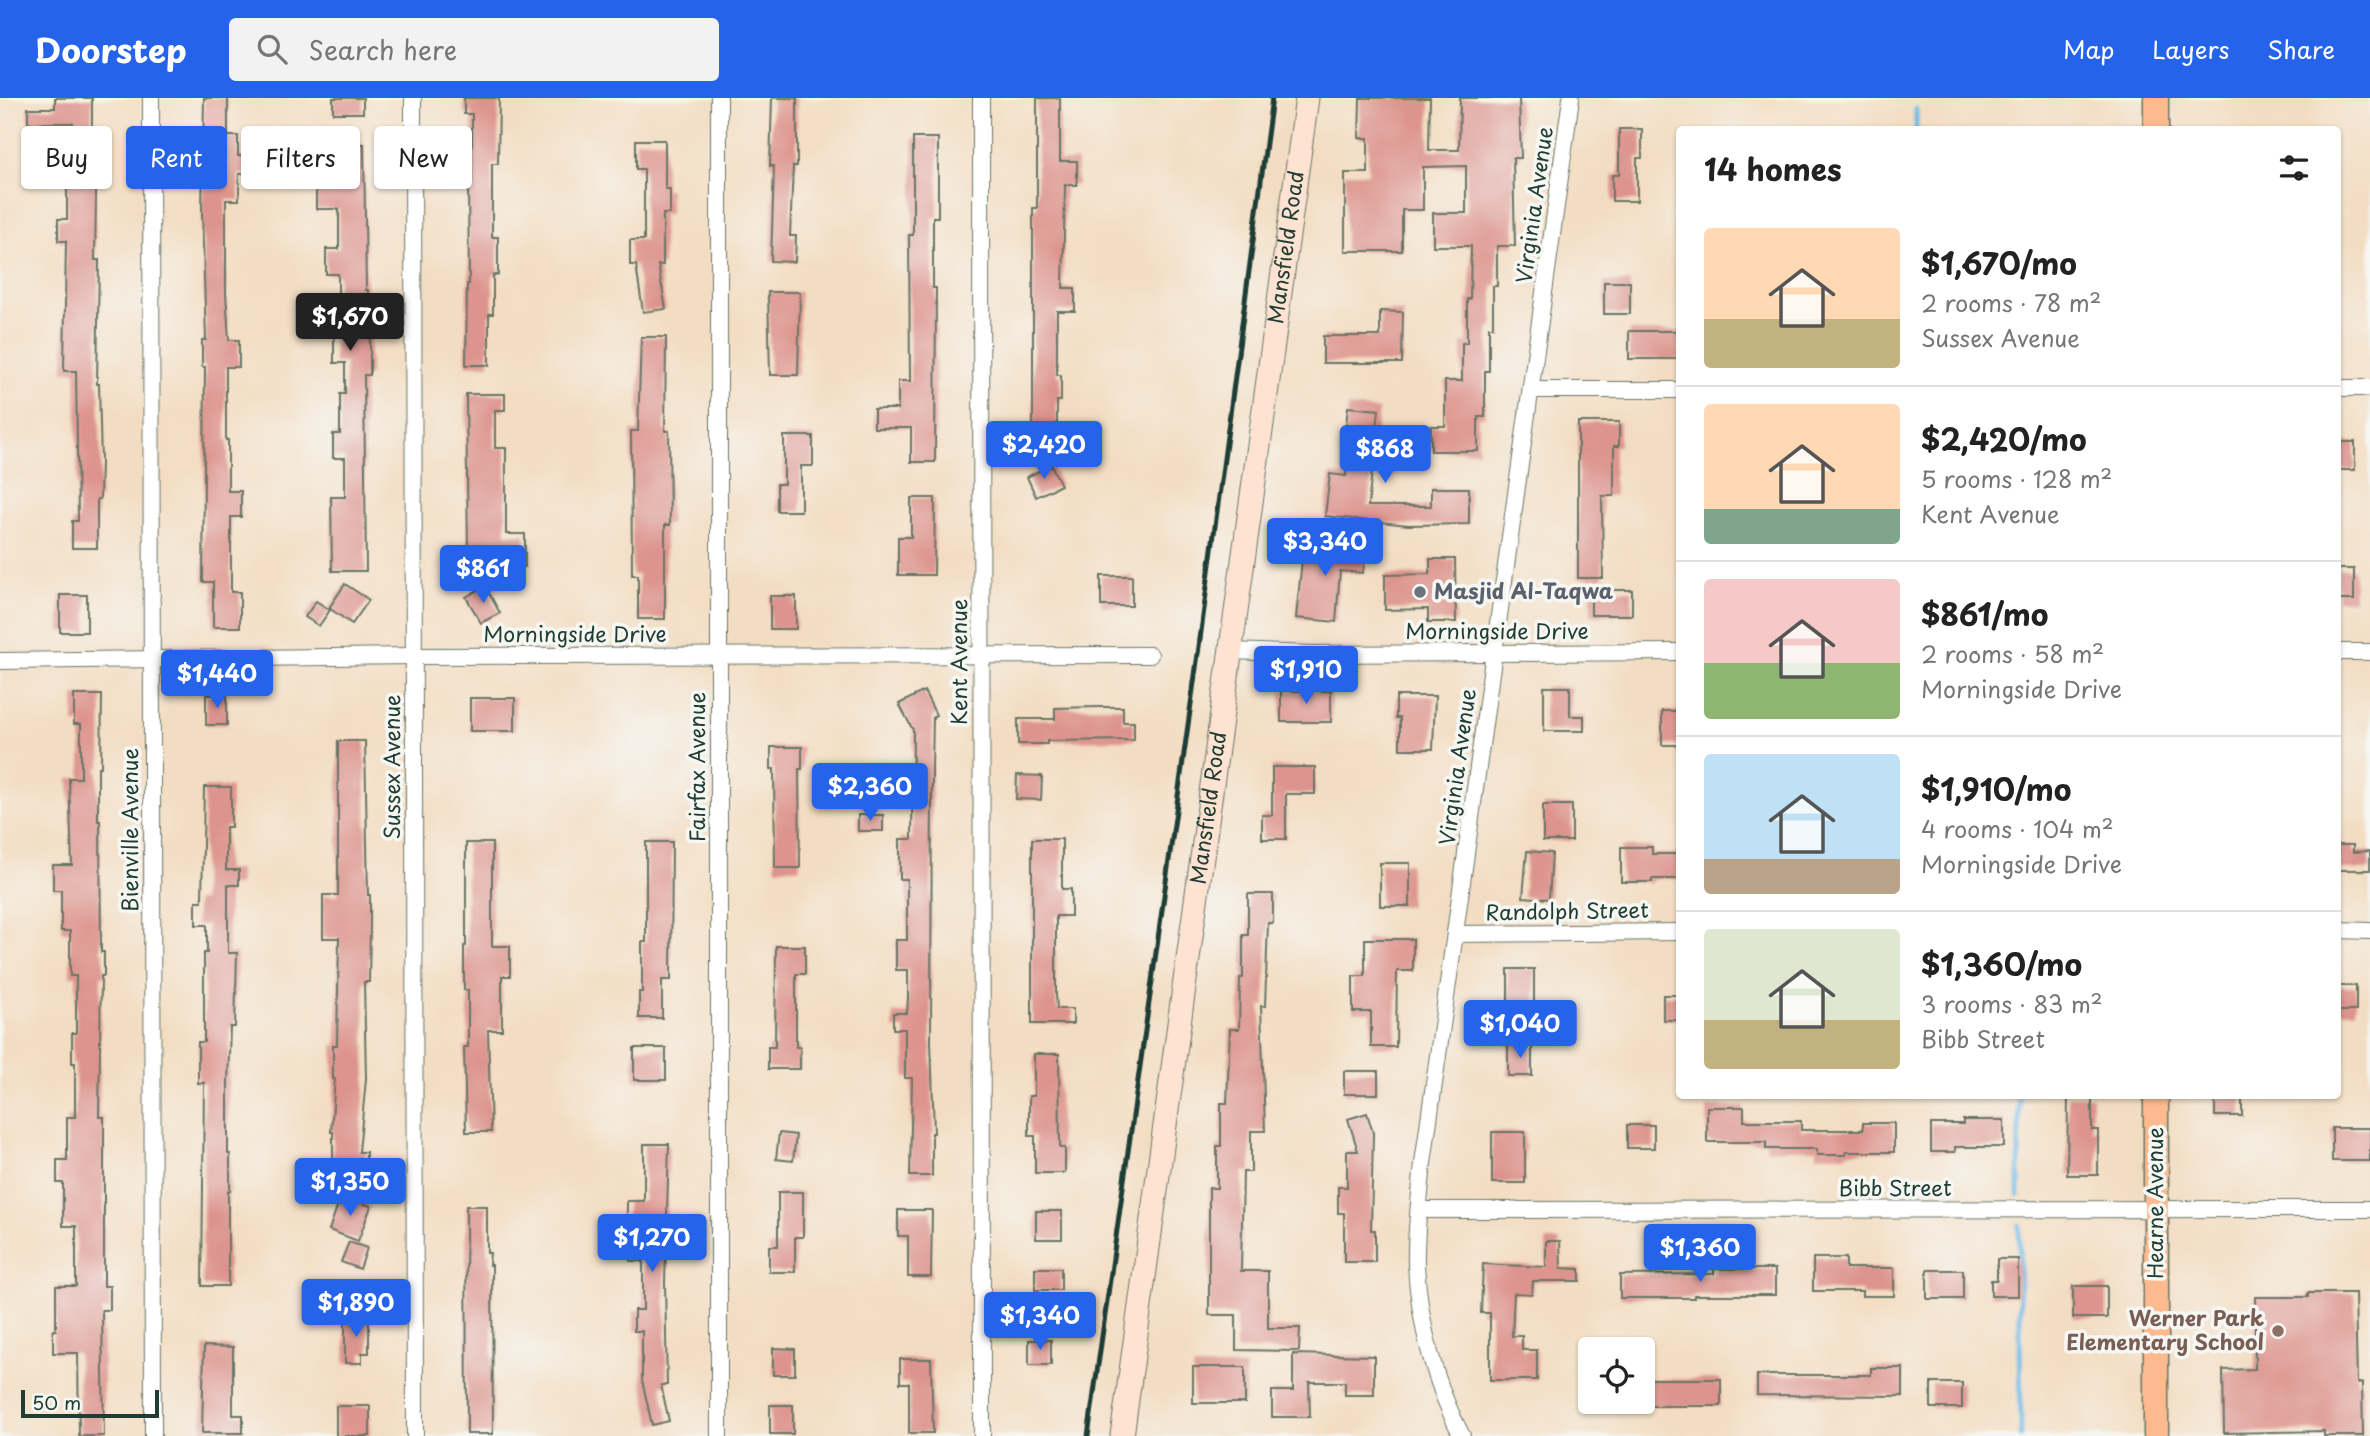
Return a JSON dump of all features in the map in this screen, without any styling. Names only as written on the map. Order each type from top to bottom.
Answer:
[{"type":"main road","name":"Mansfield Road","points":[[1122,1436],[1307,98]]},
{"type":"main road","points":[[2155,126],[2156,98]]},
{"type":"main road","name":"Hearne Avenue","points":[[2156,1099],[2156,1436]]},
{"type":"street","name":"Bienville Avenue","points":[[151,98],[153,1436]]},
{"type":"street","name":"Sussex Avenue","points":[[413,98],[415,1436]]},
{"type":"street","name":"Fairfax Avenue","points":[[719,98],[719,1436]]},
{"type":"street","name":"Kent Avenue","points":[[981,98],[982,1436]]},
{"type":"street","name":"Virginia Avenue","points":[[1462,1436],[1444,1398],[1419,1296],[1416,1263],[1419,1210],[1423,1163],[1571,98]]},
{"type":"street","points":[[2341,388],[2370,388]]},
{"type":"street","points":[[1531,390],[1676,390]]},
{"type":"street","name":"Morningside Drive","points":[[1230,651],[1312,654],[1676,652]]},
{"type":"street","points":[[2341,652],[2370,652]]},
{"type":"street","name":"Morningside Drive","points":[[0,661],[414,656],[1150,655]]},
{"type":"street","points":[[2341,930],[2370,930]]},
{"type":"street","name":"Randolph Street","points":[[1455,934],[1676,932]]},
{"type":"street","name":"Bibb Street","points":[[1419,1210],[2370,1209]]},
{"type":"building","points":[[55,98],[92,98],[92,126],[73,126],[73,123],[28,123],[28,108],[55,108]]},
{"type":"building","points":[[204,98],[228,98],[228,136],[238,136],[238,156],[241,156],[239,200],[226,200],[229,340],[239,340],[239,367],[226,367],[226,440],[228,491],[241,491],[241,517],[231,517],[231,592],[240,592],[240,627],[213,627],[213,582],[203,582],[205,367],[202,367],[202,340],[206,340],[202,189],[227,189],[227,126],[204,126]]},
{"type":"building","points":[[333,98],[363,98],[363,113],[333,113]]},
{"type":"building","points":[[464,98],[499,98],[498,164],[492,164],[492,237],[498,237],[498,275],[493,275],[493,314],[489,314],[489,365],[466,365],[468,189],[472,189],[472,114],[464,114]]},
{"type":"building","points":[[772,98],[797,98],[797,166],[793,166],[790,236],[796,236],[795,262],[771,261],[774,166],[770,166]]},
{"type":"building","points":[[1037,98],[1060,98],[1060,161],[1077,161],[1077,185],[1065,185],[1063,288],[1075,288],[1075,311],[1057,311],[1057,375],[1061,375],[1061,401],[1057,401],[1057,444],[1033,444],[1033,208],[1037,208]]},
{"type":"building","points":[[1360,98],[1430,98],[1429,150],[1459,150],[1460,98],[1519,98],[1521,158],[1513,158],[1515,246],[1497,246],[1493,327],[1489,327],[1489,371],[1485,371],[1485,417],[1478,417],[1478,451],[1431,451],[1431,426],[1445,426],[1445,381],[1462,381],[1462,343],[1467,343],[1467,299],[1470,299],[1471,246],[1433,246],[1433,213],[1466,213],[1466,166],[1423,167],[1423,210],[1402,210],[1402,251],[1345,251],[1345,173],[1368,173],[1368,138],[1359,138]]},
{"type":"building","points":[[1619,129],[1642,129],[1642,158],[1637,158],[1637,201],[1612,201],[1612,175],[1619,175]]},
{"type":"building","points":[[913,138],[938,138],[938,217],[933,217],[933,288],[936,288],[935,462],[911,462],[911,428],[874,428],[874,409],[898,409],[898,381],[910,381],[909,235],[913,235]]},
{"type":"building","points":[[636,140],[665,140],[665,189],[670,189],[670,214],[663,214],[663,265],[658,265],[666,309],[643,312],[636,265],[630,265],[630,240],[644,240],[644,169],[636,169]]},
{"type":"building","points":[[360,144],[364,144],[367,334],[370,334],[370,375],[364,375],[366,571],[332,571],[331,497],[345,497],[345,458],[333,458],[333,434],[340,434],[340,394],[345,394],[345,363],[334,363],[334,334],[338,334],[338,274],[326,274],[326,249],[339,249],[339,209],[316,209],[316,189],[360,189]]},
{"type":"building","points":[[67,189],[96,189],[95,260],[99,260],[97,384],[101,462],[100,499],[97,499],[97,548],[72,548],[72,521],[78,521],[76,371],[64,371],[66,241],[58,241],[58,219],[67,219]]},
{"type":"building","points":[[1604,282],[1630,282],[1630,314],[1604,314]]},
{"type":"building","points":[[768,292],[800,292],[798,375],[770,375]]},
{"type":"building","points":[[1380,311],[1403,312],[1402,363],[1323,363],[1323,336],[1380,336]]},
{"type":"building","points":[[1629,331],[1676,331],[1676,359],[1629,359]]},
{"type":"building","points":[[641,337],[666,337],[665,431],[669,431],[670,525],[665,525],[665,619],[638,619],[638,575],[632,575],[631,431],[638,431]]},
{"type":"building","points":[[466,394],[505,394],[505,410],[495,410],[495,448],[506,448],[506,534],[525,534],[525,567],[478,567],[478,552],[468,552]]},
{"type":"building","points":[[1348,407],[1379,410],[1368,506],[1431,506],[1431,488],[1469,488],[1469,524],[1408,525],[1325,516],[1330,474],[1346,476],[1351,434],[1345,433]]},
{"type":"building","points":[[1578,422],[1619,422],[1619,446],[1614,446],[1614,496],[1602,496],[1603,578],[1578,578]]},
{"type":"building","points":[[784,436],[813,436],[813,466],[801,466],[801,511],[777,511],[777,484],[784,484]]},
{"type":"building","points":[[2341,442],[2355,442],[2355,470],[2341,470]]},
{"type":"building","points":[[1051,465],[1061,485],[1036,497],[1027,477]]},
{"type":"building","points":[[911,498],[935,498],[934,575],[898,575],[898,537],[911,537]]},
{"type":"building","points":[[1304,541],[1366,548],[1363,573],[1340,571],[1336,622],[1296,618]]},
{"type":"building","name":"Masjid Al-Taqwa","points":[[1430,559],[1455,559],[1456,622],[1428,622],[1428,609],[1385,610],[1385,575],[1430,574]]},
{"type":"building","points":[[2341,569],[2354,569],[2354,600],[2341,600]]},
{"type":"building","points":[[1101,576],[1132,576],[1132,606],[1101,606]]},
{"type":"building","points":[[345,584],[369,600],[352,624],[329,608]]},
{"type":"building","points":[[485,586],[500,613],[481,623],[466,597]]},
{"type":"building","points":[[1591,590],[1632,590],[1632,615],[1591,615]]},
{"type":"building","points":[[60,595],[87,595],[87,632],[60,632]]},
{"type":"building","points":[[770,596],[796,596],[796,629],[770,629]]},
{"type":"building","points":[[316,601],[330,610],[319,626],[305,617]]},
{"type":"building","points":[[1544,687],[1570,687],[1570,716],[1584,716],[1584,731],[1544,731]]},
{"type":"building","points":[[924,691],[936,715],[933,717],[932,768],[931,1041],[934,1133],[932,1176],[910,1176],[912,1078],[905,1078],[905,1029],[893,1029],[893,1013],[907,1013],[908,970],[896,970],[896,940],[907,940],[907,879],[900,879],[900,839],[912,839],[913,730],[899,704]]},
{"type":"building","points":[[1281,691],[1331,691],[1331,722],[1281,722]]},
{"type":"building","points":[[74,695],[102,695],[98,821],[104,976],[101,976],[99,1117],[104,1117],[104,1286],[110,1286],[110,1310],[102,1310],[104,1436],[79,1436],[78,1353],[53,1353],[56,1286],[76,1286],[76,1226],[63,1226],[63,1183],[57,1183],[57,1160],[67,1160],[67,1117],[75,1117],[72,1033],[76,1033],[76,976],[70,976],[70,931],[61,931],[61,890],[53,890],[53,865],[72,865],[69,778],[81,778],[81,724],[74,724]]},
{"type":"building","points":[[206,695],[227,695],[227,725],[206,725]]},
{"type":"building","points":[[1396,696],[1435,696],[1433,749],[1400,749],[1400,718],[1396,718]]},
{"type":"building","points":[[470,698],[515,698],[515,731],[470,731]]},
{"type":"building","points":[[1123,707],[1123,722],[1134,722],[1134,740],[1018,744],[1018,719],[1055,719],[1055,708]]},
{"type":"building","points":[[1662,711],[1676,711],[1676,745],[1662,745]]},
{"type":"building","points":[[338,741],[365,741],[370,925],[369,982],[364,982],[366,1079],[359,1152],[366,1152],[366,1181],[333,1181],[333,1045],[337,1045],[339,938],[323,938],[323,895],[338,895]]},
{"type":"building","points":[[771,747],[802,747],[802,769],[799,769],[800,868],[775,868],[774,769],[771,769]]},
{"type":"building","points":[[1272,767],[1315,767],[1315,794],[1286,794],[1286,839],[1262,839],[1262,815],[1272,815]]},
{"type":"building","points":[[1017,775],[1042,776],[1041,800],[1016,799]]},
{"type":"building","points":[[204,787],[231,787],[231,827],[226,827],[226,870],[239,870],[239,885],[228,885],[228,953],[237,953],[235,1027],[230,1027],[228,1083],[228,1286],[202,1286],[204,1083],[198,1083],[198,1042],[204,1042],[204,953],[207,953],[207,925],[196,925],[196,901],[202,901]]},
{"type":"building","points":[[1543,805],[1572,805],[1572,841],[1543,841]]},
{"type":"building","points":[[858,815],[883,815],[883,831],[858,831]]},
{"type":"building","points":[[1032,839],[1062,839],[1062,889],[1071,889],[1071,916],[1056,916],[1056,995],[1057,1009],[1073,1009],[1073,1024],[1032,1024]]},
{"type":"building","points":[[646,842],[672,842],[671,980],[662,980],[662,1018],[639,1018],[642,942],[646,942]]},
{"type":"building","points":[[466,843],[492,843],[492,946],[510,946],[510,976],[502,976],[502,1030],[488,1030],[491,1132],[466,1132]]},
{"type":"building","points":[[2341,845],[2353,845],[2353,852],[2370,851],[2370,870],[2341,870]]},
{"type":"building","points":[[1621,847],[1652,847],[1652,854],[1676,854],[1676,879],[1621,882]]},
{"type":"building","points":[[1527,851],[1552,853],[1549,899],[1523,897]]},
{"type":"building","points":[[1380,863],[1410,863],[1410,906],[1380,906]]},
{"type":"building","points":[[1248,894],[1273,894],[1273,923],[1268,923],[1265,1006],[1261,1006],[1265,1131],[1251,1131],[1251,1172],[1243,1172],[1241,1271],[1268,1271],[1268,1328],[1300,1328],[1299,1351],[1236,1350],[1236,1315],[1209,1315],[1209,1188],[1217,1188],[1217,1146],[1221,1146],[1221,1103],[1227,1103],[1230,1029],[1239,1029],[1243,935],[1248,935]]},
{"type":"building","points":[[1365,939],[1413,939],[1413,971],[1397,971],[1396,1047],[1371,1047],[1371,1012],[1353,1012],[1353,976],[1365,976]]},
{"type":"building","points":[[776,946],[805,946],[805,974],[796,974],[796,1047],[800,1047],[800,1069],[768,1069],[768,1047],[775,1047]]},
{"type":"building","points":[[1508,969],[1534,969],[1534,1006],[1508,1006]]},
{"type":"building","points":[[2341,986],[2356,986],[2356,1011],[2341,1011]]},
{"type":"building","points":[[1663,995],[1676,995],[1676,1020],[1663,1020]]},
{"type":"building","points":[[1508,1043],[1532,1043],[1532,1076],[1508,1076]]},
{"type":"building","points":[[634,1048],[666,1048],[666,1080],[634,1080]]},
{"type":"building","points":[[1034,1054],[1059,1054],[1060,1148],[1065,1148],[1065,1173],[1035,1173],[1035,1136],[1029,1136],[1029,1096],[1034,1096]]},
{"type":"building","points":[[1344,1071],[1378,1071],[1378,1094],[1344,1094]]},
{"type":"building","points":[[2068,1099],[2092,1099],[2092,1130],[2098,1130],[2098,1175],[2067,1175]]},
{"type":"building","points":[[2215,1099],[2242,1099],[2242,1116],[2215,1116]]},
{"type":"building","points":[[1707,1107],[1744,1107],[1744,1121],[1801,1121],[1801,1130],[1863,1130],[1863,1123],[1894,1123],[1894,1152],[1817,1155],[1817,1149],[1766,1149],[1766,1142],[1707,1142]]},
{"type":"building","points":[[1367,1113],[1373,1133],[1371,1230],[1375,1230],[1375,1262],[1344,1262],[1344,1213],[1338,1213],[1338,1187],[1347,1187],[1347,1151],[1358,1151],[1348,1119]]},
{"type":"building","points":[[1963,1120],[2004,1120],[2004,1147],[1955,1147],[1955,1152],[1931,1152],[1931,1124],[1963,1124]]},
{"type":"building","points":[[1627,1125],[1654,1125],[1654,1148],[1627,1148]]},
{"type":"building","points":[[2332,1128],[2370,1128],[2370,1161],[2332,1161]]},
{"type":"building","points":[[1492,1132],[1525,1132],[1525,1183],[1492,1183]]},
{"type":"building","points":[[779,1133],[796,1135],[793,1161],[776,1159]]},
{"type":"building","points":[[644,1144],[669,1144],[665,1283],[667,1385],[661,1385],[669,1421],[652,1425],[642,1380],[642,1331],[634,1331],[634,1310],[643,1310],[643,1261],[630,1261],[630,1228],[627,1228],[627,1201],[644,1201]]},
{"type":"building","points":[[778,1192],[803,1192],[803,1237],[795,1237],[795,1272],[769,1272],[769,1246],[778,1246]]},
{"type":"building","points":[[341,1196],[371,1206],[358,1241],[329,1230]]},
{"type":"building","points":[[466,1206],[487,1206],[487,1253],[490,1253],[489,1265],[492,1265],[493,1434],[467,1434]]},
{"type":"building","points":[[898,1210],[932,1210],[931,1277],[908,1277],[908,1236],[898,1236]]},
{"type":"building","points":[[1036,1211],[1062,1211],[1062,1239],[1036,1239]]},
{"type":"building","points":[[1546,1241],[1560,1241],[1561,1268],[1580,1269],[1580,1281],[1533,1281],[1532,1294],[1514,1293],[1512,1336],[1522,1336],[1522,1350],[1537,1350],[1537,1380],[1490,1380],[1490,1313],[1481,1313],[1483,1264],[1546,1267]]},
{"type":"building","points":[[349,1242],[367,1248],[360,1269],[341,1262]]},
{"type":"building","points":[[1813,1258],[1846,1258],[1846,1268],[1894,1268],[1894,1296],[1862,1296],[1862,1291],[1813,1291]]},
{"type":"building","points":[[1997,1259],[2018,1259],[2018,1296],[1991,1296],[1991,1280],[1997,1280]]},
{"type":"building","points":[[1035,1268],[1061,1268],[1061,1290],[1035,1290]]},
{"type":"building","points":[[1714,1269],[1775,1269],[1775,1295],[1620,1298],[1620,1275],[1714,1274]]},
{"type":"building","points":[[1927,1270],[1963,1270],[1963,1299],[1927,1299]]},
{"type":"building","points":[[2073,1286],[2107,1286],[2107,1318],[2073,1318]]},
{"type":"building","points":[[2308,1293],[2355,1293],[2357,1383],[2362,1383],[2363,1436],[2324,1436],[2324,1431],[2224,1433],[2223,1370],[2255,1369],[2255,1297],[2308,1297]]},
{"type":"building","points":[[345,1317],[369,1317],[369,1353],[362,1353],[362,1363],[345,1363]]},
{"type":"building","points":[[1029,1340],[1051,1340],[1051,1365],[1029,1365]]},
{"type":"building","points":[[204,1346],[233,1347],[233,1415],[243,1415],[243,1433],[202,1433]]},
{"type":"building","points":[[773,1348],[795,1349],[795,1375],[773,1375]]},
{"type":"building","points":[[1293,1354],[1374,1356],[1374,1395],[1345,1395],[1345,1382],[1309,1382],[1310,1417],[1272,1417],[1272,1391],[1293,1391]]},
{"type":"building","points":[[900,1359],[931,1359],[933,1433],[909,1433],[909,1383],[900,1383]]},
{"type":"building","points":[[1193,1367],[1245,1367],[1245,1403],[1193,1403]]},
{"type":"building","points":[[1871,1368],[1903,1368],[1903,1396],[1757,1395],[1757,1375],[1871,1375]]},
{"type":"building","points":[[1655,1379],[1721,1379],[1721,1406],[1655,1406]]},
{"type":"building","points":[[1931,1383],[1962,1383],[1962,1408],[1931,1408]]},
{"type":"building","points":[[770,1405],[793,1405],[793,1434],[770,1434]]},
{"type":"building","points":[[336,1406],[370,1406],[370,1436],[336,1436]]},
{"type":"waterway","points":[[1916,109],[1916,126]]},
{"type":"waterway","points":[[2019,1099],[2019,1195]]},
{"type":"waterway","points":[[2019,1225],[2021,1436]]},
{"type":"railway","points":[[1088,1436],[1198,654],[1272,98]]},
{"type":"place","name":"Masjid Al-Taqwa","points":[[1420,592]]},
{"type":"place","name":"Werner Park Elementary School","points":[[2278,1331]]}]
